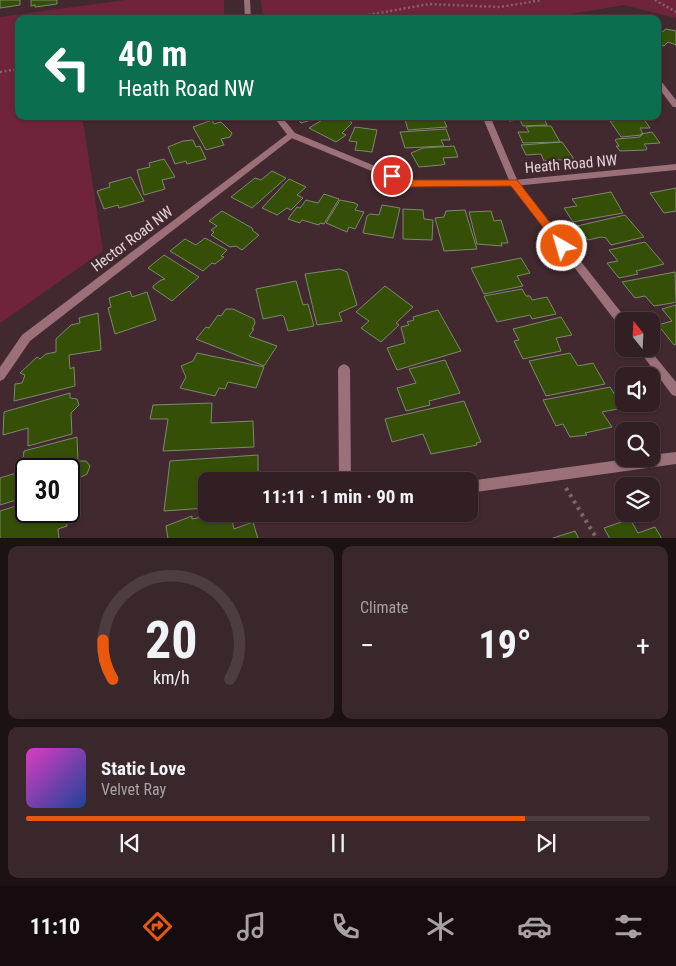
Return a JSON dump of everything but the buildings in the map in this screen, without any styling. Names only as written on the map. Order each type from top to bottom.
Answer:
[{"type":"street","points":[[247,0],[248,15]]},
{"type":"street","points":[[661,87],[676,105]]},
{"type":"street","name":"Heath Road NW","points":[[280,120],[292,135],[408,183],[514,183],[676,167]]},
{"type":"street","points":[[488,120],[514,183],[615,312]]},
{"type":"street","name":"Hector Road NW","points":[[0,376],[26,338],[292,135]]},
{"type":"street","points":[[650,358],[676,391]]},
{"type":"street","points":[[344,370],[345,472]]},
{"type":"street","points":[[478,485],[676,458]]},
{"type":"path","points":[[368,15],[430,4],[500,7],[542,0]]},
{"type":"path","points":[[655,0],[676,12]]},
{"type":"path","points":[[0,72],[15,69]]},
{"type":"path","points":[[558,474],[596,538]]},
{"type":"shaded area","points":[[125,0],[224,0],[224,15],[15,15],[15,120],[83,120],[103,251],[0,323],[0,17]]},
{"type":"shaded area","points":[[261,0],[676,0],[676,18],[624,5],[565,15],[263,15]]},
{"type":"route","points":[[392,176],[408,183],[514,183],[562,246]]}]
